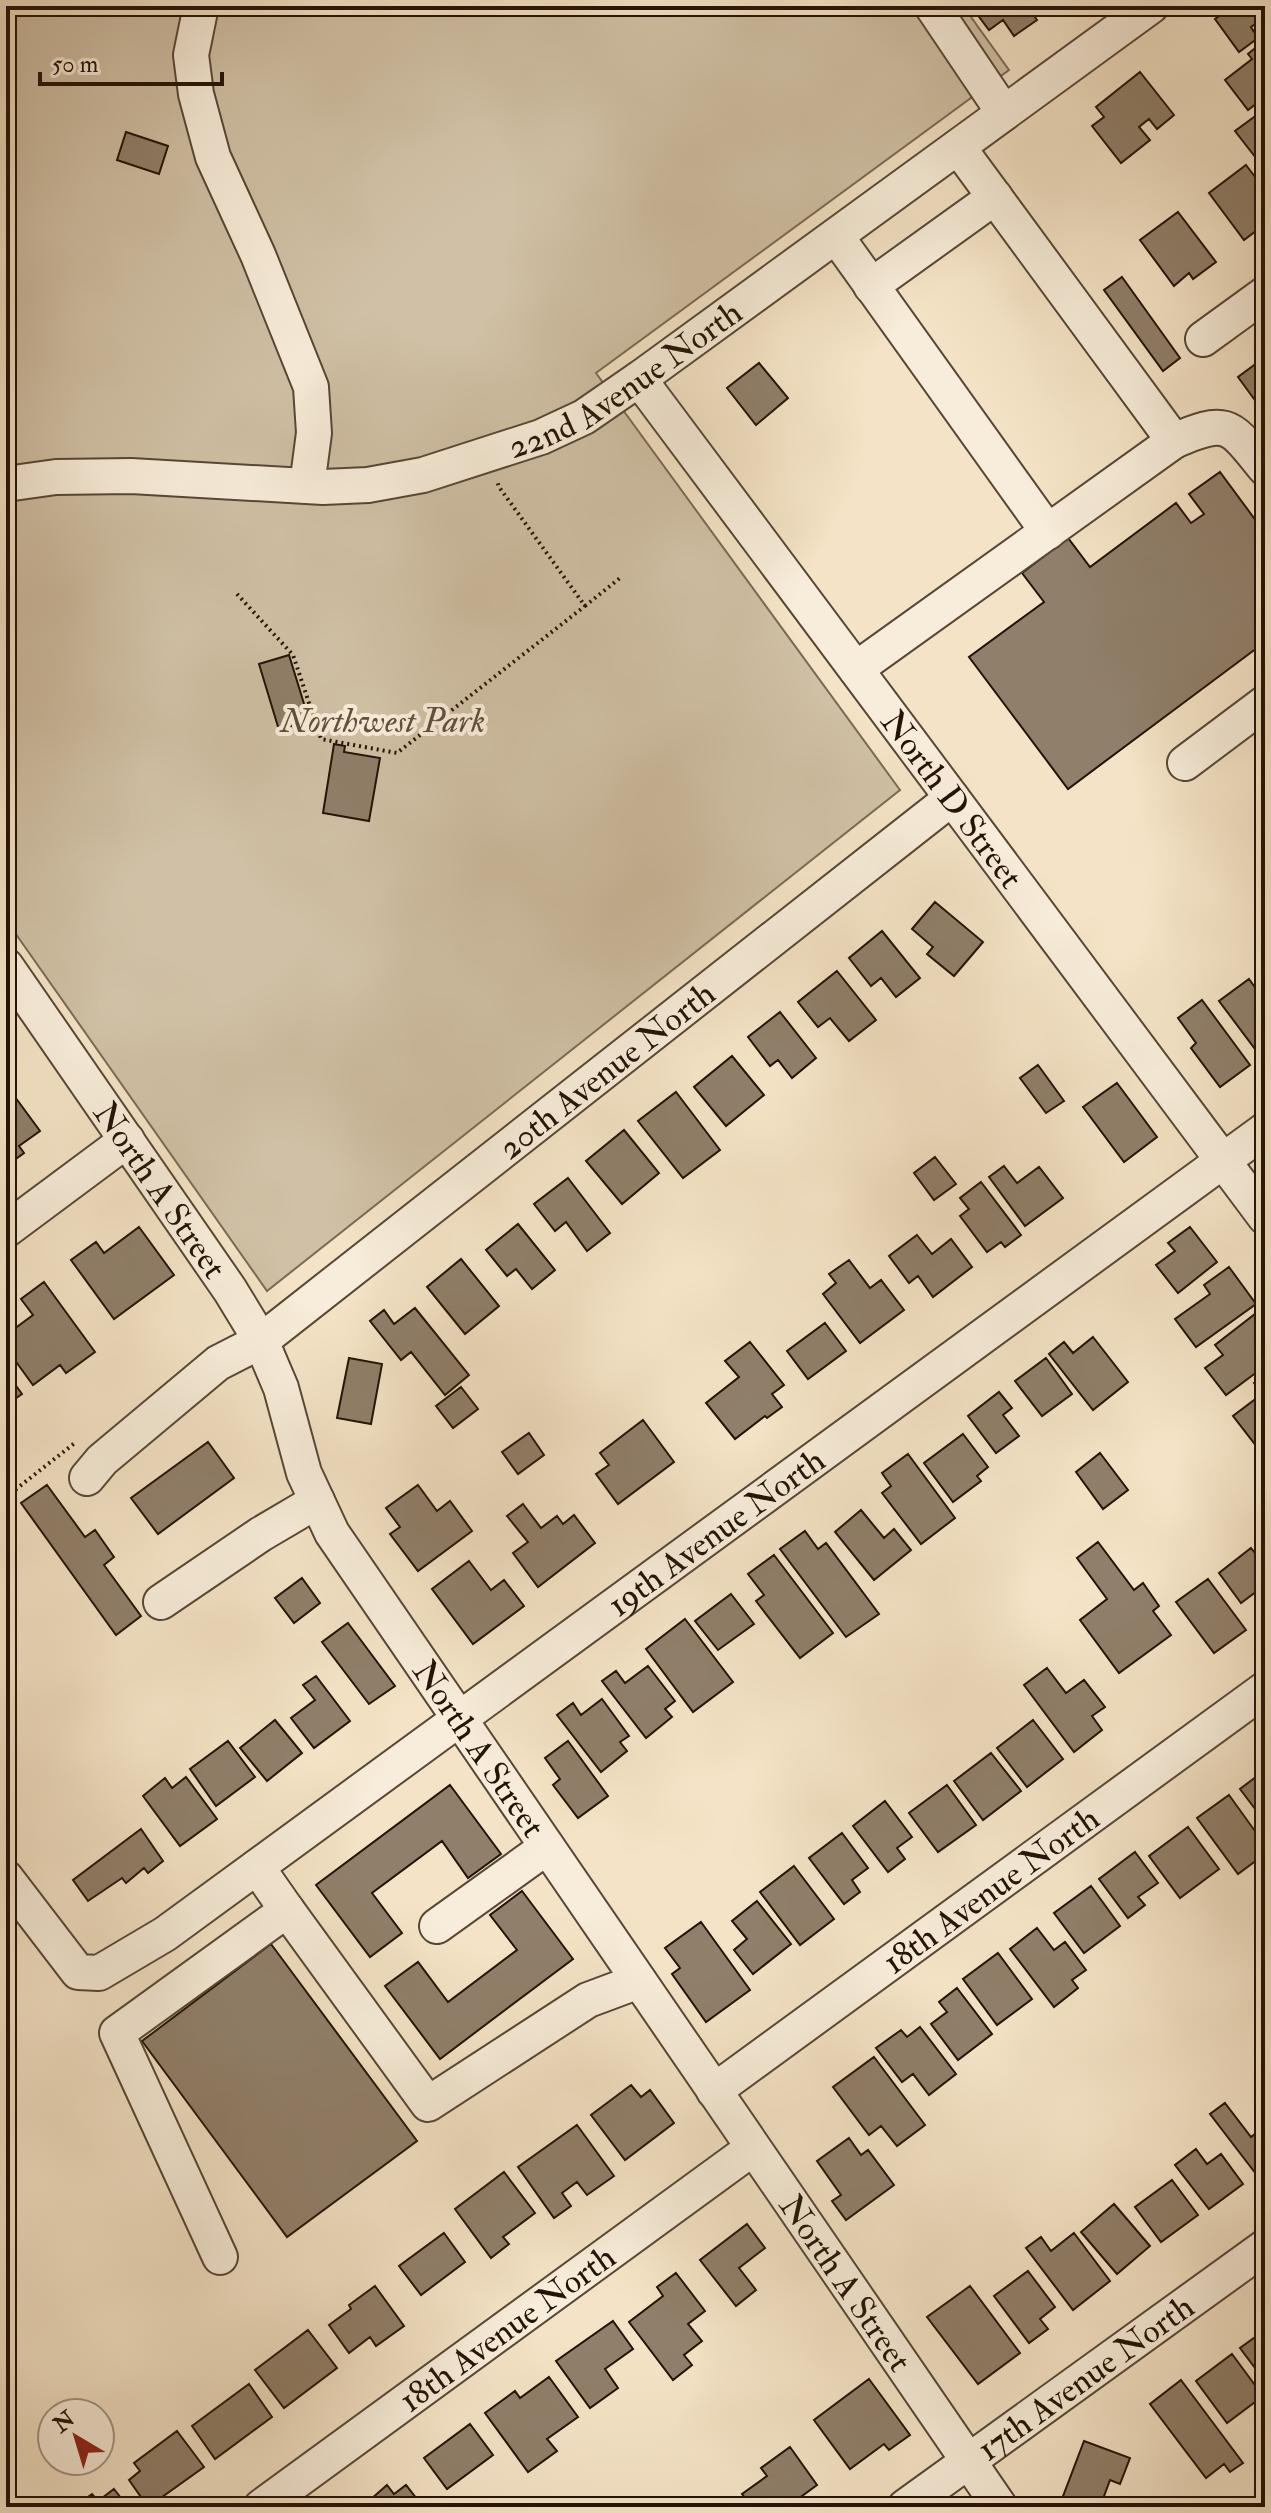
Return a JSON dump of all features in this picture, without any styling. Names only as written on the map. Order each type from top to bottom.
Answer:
[{"type":"street","points":[[201,6],[191,55],[196,94],[213,157],[258,255],[311,387],[314,433],[307,486]]},
{"type":"street","points":[[932,6],[1004,113]]},
{"type":"street","name":"22nd Avenue North","points":[[8,480],[131,476],[307,486],[368,485],[423,475],[541,437],[584,417],[639,379],[1151,6]]},
{"type":"street","points":[[958,147],[1174,441]]},
{"type":"street","points":[[871,286],[995,197]]},
{"type":"street","points":[[836,236],[1048,532]]},
{"type":"street","points":[[1203,339],[1265,294]]},
{"type":"street","name":"North D Street","points":[[639,379],[1265,1217]]},
{"type":"street","points":[[856,669],[1174,441],[1205,427],[1226,427],[1243,441],[1265,468]]},
{"type":"street","points":[[1185,763],[1265,703]]},
{"type":"street","name":"20th Avenue North","points":[[87,1478],[102,1460],[218,1363],[261,1341],[952,798]]},
{"type":"street","name":"North A Street","points":[[6,966],[230,1290],[261,1341],[281,1388],[304,1473],[332,1533],[1000,2507]]},
{"type":"street","name":"19th Avenue North","points":[[6,1878],[78,1972],[99,1973],[165,1934],[1265,1130]]},
{"type":"street","points":[[6,1230],[127,1140]]},
{"type":"street","points":[[161,1602],[261,1534],[317,1501]]},
{"type":"street","name":"18th Avenue North","points":[[714,2091],[1265,1689]]},
{"type":"street","points":[[437,1926],[547,1847]]},
{"type":"street","points":[[257,1867],[428,2104],[588,2000],[639,1981]]},
{"type":"street","points":[[220,2257],[117,2033],[287,1910]]},
{"type":"street","name":"18th Avenue North","points":[[261,2507],[753,2148]]},
{"type":"street","name":"17th Avenue North","points":[[905,2507],[1265,2247]]},
{"type":"path","points":[[497,481],[585,606]]},
{"type":"path","points":[[237,594],[293,655],[321,739],[397,753],[620,578]]},
{"type":"green space","name":"Northwest Park","points":[[6,6],[963,6],[1009,70],[596,373],[900,790],[267,1291],[6,920]]},
{"type":"building","points":[[971,6],[1027,6],[1037,20],[1014,36],[1003,20],[989,30]]},
{"type":"building","points":[[1222,6],[1262,6],[1265,9],[1265,17],[1251,27],[1258,38],[1239,52],[1215,19],[1226,11]]},
{"type":"building","points":[[1265,40],[1265,97],[1248,110],[1225,80],[1252,59],[1248,54]]},
{"type":"building","points":[[1140,72],[1174,115],[1157,129],[1149,119],[1139,127],[1150,140],[1121,163],[1092,126],[1104,117],[1096,107]]},
{"type":"building","points":[[1265,109],[1265,165],[1263,167],[1235,131]]},
{"type":"building","points":[[126,132],[168,146],[159,174],[117,160]]},
{"type":"building","points":[[1246,165],[1265,190],[1265,224],[1244,240],[1209,193]]},
{"type":"building","points":[[1178,212],[1216,262],[1193,279],[1189,273],[1174,286],[1140,240]]},
{"type":"building","points":[[1122,277],[1180,358],[1163,371],[1104,290]]},
{"type":"building","points":[[1265,357],[1265,414],[1238,377]]},
{"type":"building","points":[[759,363],[788,398],[756,425],[727,388]]},
{"type":"building","points":[[1220,472],[1265,533],[1265,642],[1068,789],[969,657],[1044,602],[1022,573],[1068,538],[1090,567],[1176,503],[1191,523],[1204,514],[1189,494]]},
{"type":"building","points":[[289,655],[309,720],[279,730],[259,664]]},
{"type":"building","points":[[334,744],[345,746],[344,752],[380,758],[369,821],[323,813]]},
{"type":"building","points":[[935,902],[983,942],[954,976],[927,954],[933,947],[912,929]]},
{"type":"building","points":[[882,931],[920,978],[896,997],[881,978],[871,986],[849,958]]},
{"type":"building","points":[[837,971],[876,1020],[849,1041],[830,1018],[818,1027],[798,1002]]},
{"type":"building","points":[[1249,979],[1265,1001],[1265,1054],[1261,1057],[1219,1001]]},
{"type":"building","points":[[1202,1000],[1250,1065],[1220,1087],[1191,1048],[1196,1043],[1178,1018]]},
{"type":"building","points":[[780,1012],[816,1058],[792,1078],[778,1060],[770,1066],[748,1037]]},
{"type":"building","points":[[732,1056],[764,1095],[726,1126],[694,1087]]},
{"type":"building","points":[[1038,1065],[1064,1101],[1046,1113],[1020,1078]]},
{"type":"building","points":[[1117,1083],[1157,1137],[1124,1162],[1083,1107]]},
{"type":"building","points":[[7,1086],[40,1131],[19,1146],[24,1153],[6,1166]]},
{"type":"building","points":[[676,1092],[720,1150],[683,1178],[638,1121]]},
{"type":"building","points":[[624,1130],[659,1173],[622,1204],[586,1161]]},
{"type":"building","points":[[935,1157],[956,1184],[934,1200],[914,1173]]},
{"type":"building","points":[[1004,1166],[1017,1183],[1039,1167],[1063,1198],[1025,1226],[989,1177]]},
{"type":"building","points":[[568,1178],[610,1233],[587,1251],[566,1222],[555,1231],[534,1204]]},
{"type":"building","points":[[981,1182],[1021,1235],[1005,1247],[1001,1242],[987,1252],[960,1216],[969,1209],[960,1198]]},
{"type":"building","points":[[518,1224],[555,1270],[532,1289],[516,1269],[507,1276],[486,1250]]},
{"type":"building","points":[[139,1227],[174,1275],[114,1319],[71,1260],[96,1242],[104,1253]]},
{"type":"building","points":[[1190,1227],[1217,1262],[1178,1293],[1156,1265],[1175,1251],[1168,1243]]},
{"type":"building","points":[[917,1235],[932,1254],[951,1239],[972,1267],[933,1297],[918,1276],[909,1283],[889,1256]]},
{"type":"building","points":[[461,1259],[499,1306],[465,1334],[427,1287]]},
{"type":"building","points":[[849,1260],[870,1288],[881,1280],[904,1310],[860,1343],[823,1294],[836,1283],[829,1274]]},
{"type":"building","points":[[1229,1267],[1256,1304],[1196,1347],[1175,1319],[1210,1294],[1204,1285]]},
{"type":"building","points":[[44,1282],[95,1352],[66,1373],[60,1365],[33,1385],[6,1348],[6,1335],[33,1315],[21,1299]]},
{"type":"building","points":[[415,1308],[469,1375],[445,1395],[411,1352],[401,1360],[370,1321],[384,1310],[394,1324]]},
{"type":"building","points":[[1255,1314],[1265,1327],[1265,1366],[1226,1395],[1205,1368],[1223,1355],[1215,1345]]},
{"type":"building","points":[[825,1323],[846,1351],[808,1379],[787,1351]]},
{"type":"building","points":[[1093,1337],[1128,1382],[1093,1410],[1049,1354],[1064,1342],[1073,1353]]},
{"type":"building","points":[[750,1342],[784,1385],[772,1394],[782,1407],[735,1439],[706,1403],[739,1377],[725,1361]]},
{"type":"building","points":[[349,1358],[382,1364],[371,1424],[337,1418]]},
{"type":"building","points":[[1046,1358],[1072,1394],[1042,1416],[1015,1381]]},
{"type":"building","points":[[6,1372],[22,1394],[6,1405]]},
{"type":"building","points":[[1265,1375],[1265,1435],[1254,1443],[1233,1416],[1262,1394],[1254,1383]]},
{"type":"building","points":[[461,1387],[478,1409],[453,1428],[436,1406]]},
{"type":"building","points":[[999,1392],[1012,1408],[1003,1415],[1019,1436],[996,1453],[968,1416]]},
{"type":"building","points":[[643,1420],[674,1462],[618,1504],[596,1474],[609,1465],[600,1453]]},
{"type":"building","points":[[529,1433],[544,1455],[518,1474],[502,1452]]},
{"type":"building","points":[[963,1434],[988,1467],[977,1476],[981,1481],[953,1502],[924,1463]]},
{"type":"building","points":[[208,1442],[234,1478],[158,1534],[131,1498]]},
{"type":"building","points":[[1100,1453],[1128,1490],[1103,1509],[1076,1472]]},
{"type":"building","points":[[908,1454],[955,1518],[921,1544],[882,1493],[891,1486],[882,1473]]},
{"type":"building","points":[[47,1485],[85,1537],[95,1530],[114,1557],[104,1565],[141,1616],[116,1635],[21,1503]]},
{"type":"building","points":[[418,1485],[437,1511],[450,1501],[472,1531],[418,1571],[390,1534],[400,1527],[386,1508]]},
{"type":"building","points":[[523,1504],[541,1528],[557,1516],[563,1524],[574,1515],[595,1543],[538,1587],[513,1553],[528,1542],[507,1516]]},
{"type":"building","points":[[861,1510],[884,1538],[894,1529],[911,1550],[874,1580],[835,1532]]},
{"type":"building","points":[[805,1531],[818,1549],[826,1543],[879,1614],[846,1637],[780,1549]]},
{"type":"building","points":[[1098,1542],[1134,1590],[1143,1583],[1159,1606],[1153,1611],[1171,1635],[1119,1673],[1080,1620],[1107,1599],[1077,1558]]},
{"type":"building","points":[[1251,1548],[1265,1566],[1265,1585],[1241,1603],[1219,1573]]},
{"type":"building","points":[[774,1555],[833,1633],[800,1658],[756,1601],[764,1595],[748,1574]]},
{"type":"building","points":[[469,1561],[491,1590],[504,1580],[524,1606],[473,1644],[432,1589]]},
{"type":"building","points":[[302,1578],[320,1603],[294,1623],[275,1598]]},
{"type":"building","points":[[1208,1579],[1246,1630],[1214,1653],[1176,1602]]},
{"type":"building","points":[[731,1594],[754,1624],[718,1650],[695,1621]]},
{"type":"building","points":[[685,1619],[733,1682],[693,1712],[646,1649]]},
{"type":"building","points":[[348,1623],[395,1686],[369,1704],[322,1642]]},
{"type":"building","points":[[648,1666],[675,1701],[665,1709],[672,1717],[646,1738],[602,1681],[616,1671],[625,1683]]},
{"type":"building","points":[[1047,1668],[1066,1693],[1084,1680],[1105,1707],[1092,1716],[1102,1730],[1074,1752],[1024,1685]]},
{"type":"building","points":[[316,1676],[350,1721],[314,1748],[291,1718],[315,1700],[303,1685]]},
{"type":"building","points":[[602,1699],[629,1736],[620,1742],[627,1751],[601,1772],[557,1715],[573,1703],[581,1715]]},
{"type":"building","points":[[275,1720],[302,1753],[267,1781],[240,1748]]},
{"type":"building","points":[[1033,1720],[1063,1759],[1027,1787],[997,1748]]},
{"type":"building","points":[[228,1741],[255,1777],[216,1806],[190,1769]]},
{"type":"building","points":[[568,1741],[608,1796],[578,1818],[553,1785],[560,1779],[545,1758]]},
{"type":"building","points":[[991,1753],[1021,1791],[983,1820],[954,1781]]},
{"type":"building","points":[[1265,1770],[1265,1822],[1240,1789]]},
{"type":"building","points":[[186,1777],[217,1819],[180,1846],[143,1796],[165,1778],[172,1788]]},
{"type":"building","points":[[450,1785],[501,1854],[468,1878],[442,1841],[372,1893],[402,1933],[370,1957],[316,1885]]},
{"type":"building","points":[[947,1785],[976,1825],[938,1852],[909,1813]]},
{"type":"building","points":[[1229,1795],[1265,1845],[1265,1854],[1238,1874],[1197,1818]]},
{"type":"building","points":[[885,1801],[912,1837],[897,1848],[905,1859],[888,1872],[853,1826]]},
{"type":"building","points":[[1188,1827],[1219,1869],[1180,1898],[1149,1856]]},
{"type":"building","points":[[141,1829],[163,1861],[148,1873],[144,1868],[126,1883],[122,1878],[88,1901],[73,1880]]},
{"type":"building","points":[[842,1833],[868,1868],[852,1880],[860,1892],[844,1904],[809,1858]]},
{"type":"building","points":[[1135,1852],[1158,1883],[1138,1897],[1145,1905],[1128,1918],[1099,1879]]},
{"type":"building","points":[[794,1866],[834,1919],[800,1945],[760,1892]]},
{"type":"building","points":[[1091,1886],[1120,1926],[1084,1953],[1054,1913]]},
{"type":"building","points":[[522,1891],[573,1959],[440,2059],[385,1986],[418,1962],[448,2002],[517,1950],[490,1915]]},
{"type":"building","points":[[757,1901],[791,1944],[753,1974],[734,1950],[747,1939],[732,1921]]},
{"type":"building","points":[[701,1922],[750,1990],[706,2022],[672,1974],[680,1968],[665,1948]]},
{"type":"building","points":[[1037,1928],[1054,1950],[1065,1942],[1086,1970],[1072,1980],[1078,1988],[1054,2007],[1010,1949]]},
{"type":"building","points":[[271,1944],[417,2141],[287,2237],[142,2041]]},
{"type":"building","points":[[998,1953],[1032,1999],[997,2025],[963,1979]]},
{"type":"building","points":[[957,1988],[992,2034],[958,2060],[931,2024],[947,2012],[939,2002]]},
{"type":"building","points":[[920,2027],[956,2074],[929,2095],[913,2074],[902,2082],[876,2048],[901,2030],[907,2037]]},
{"type":"building","points":[[874,2057],[925,2125],[897,2146],[881,2126],[869,2135],[833,2087]]},
{"type":"building","points":[[631,2085],[641,2097],[650,2090],[674,2123],[625,2160],[591,2115]]},
{"type":"building","points":[[1225,2103],[1251,2137],[1265,2126],[1265,2168],[1256,2174],[1210,2114]]},
{"type":"building","points":[[577,2125],[614,2176],[587,2195],[577,2182],[562,2193],[571,2206],[554,2218],[518,2167]]},
{"type":"building","points":[[849,2138],[861,2155],[868,2150],[894,2185],[846,2220],[832,2201],[841,2195],[817,2161]]},
{"type":"building","points":[[1196,2149],[1207,2164],[1221,2154],[1243,2184],[1209,2209],[1175,2165]]},
{"type":"building","points":[[504,2172],[535,2213],[503,2237],[509,2244],[491,2258],[455,2209]]},
{"type":"building","points":[[1172,2180],[1198,2215],[1161,2242],[1135,2207]]},
{"type":"building","points":[[1114,2204],[1150,2246],[1117,2274],[1081,2232]]},
{"type":"building","points":[[747,2224],[765,2248],[739,2268],[756,2290],[736,2306],[700,2260]]},
{"type":"building","points":[[444,2233],[465,2262],[421,2295],[399,2266]]},
{"type":"building","points":[[1074,2233],[1110,2281],[1073,2310],[1026,2248],[1041,2237],[1051,2251]]},
{"type":"building","points":[[1028,2271],[1055,2307],[1040,2319],[1048,2329],[1029,2343],[994,2296]]},
{"type":"building","points":[[676,2273],[705,2311],[688,2324],[702,2341],[684,2355],[692,2365],[673,2380],[629,2322],[663,2296],[657,2287]]},
{"type":"building","points":[[375,2286],[404,2326],[376,2346],[370,2337],[349,2353],[329,2325]]},
{"type":"building","points":[[970,2286],[1020,2353],[978,2384],[927,2317]]},
{"type":"building","points":[[613,2321],[633,2349],[605,2369],[618,2388],[590,2408],[556,2361]]},
{"type":"building","points":[[308,2330],[337,2368],[284,2408],[255,2370]]},
{"type":"building","points":[[1265,2330],[1265,2379],[1264,2380],[1240,2348]]},
{"type":"building","points":[[1232,2354],[1263,2396],[1227,2423],[1196,2381]]},
{"type":"building","points":[[549,2377],[578,2417],[547,2439],[557,2451],[528,2472],[485,2413],[515,2391],[520,2398]]},
{"type":"building","points":[[869,2379],[910,2435],[889,2450],[884,2444],[850,2469],[814,2420]]},
{"type":"building","points":[[1181,2380],[1243,2463],[1230,2472],[1224,2464],[1206,2478],[1150,2404]]},
{"type":"building","points":[[249,2384],[272,2417],[215,2459],[192,2426]]},
{"type":"building","points":[[470,2424],[493,2455],[447,2489],[424,2458]]},
{"type":"building","points":[[177,2431],[204,2467],[148,2507],[129,2480],[140,2471],[134,2463]]},
{"type":"building","points":[[1084,2441],[1130,2458],[1120,2484],[1110,2480],[1100,2507],[1083,2507],[1062,2499]]},
{"type":"building","points":[[790,2447],[817,2485],[787,2507],[752,2507],[742,2494],[767,2476],[761,2468]]},
{"type":"building","points":[[387,2485],[394,2494],[406,2485],[423,2507],[362,2507]]},
{"type":"building","points":[[114,2489],[128,2507],[80,2507],[78,2504],[92,2494],[98,2501]]}]
